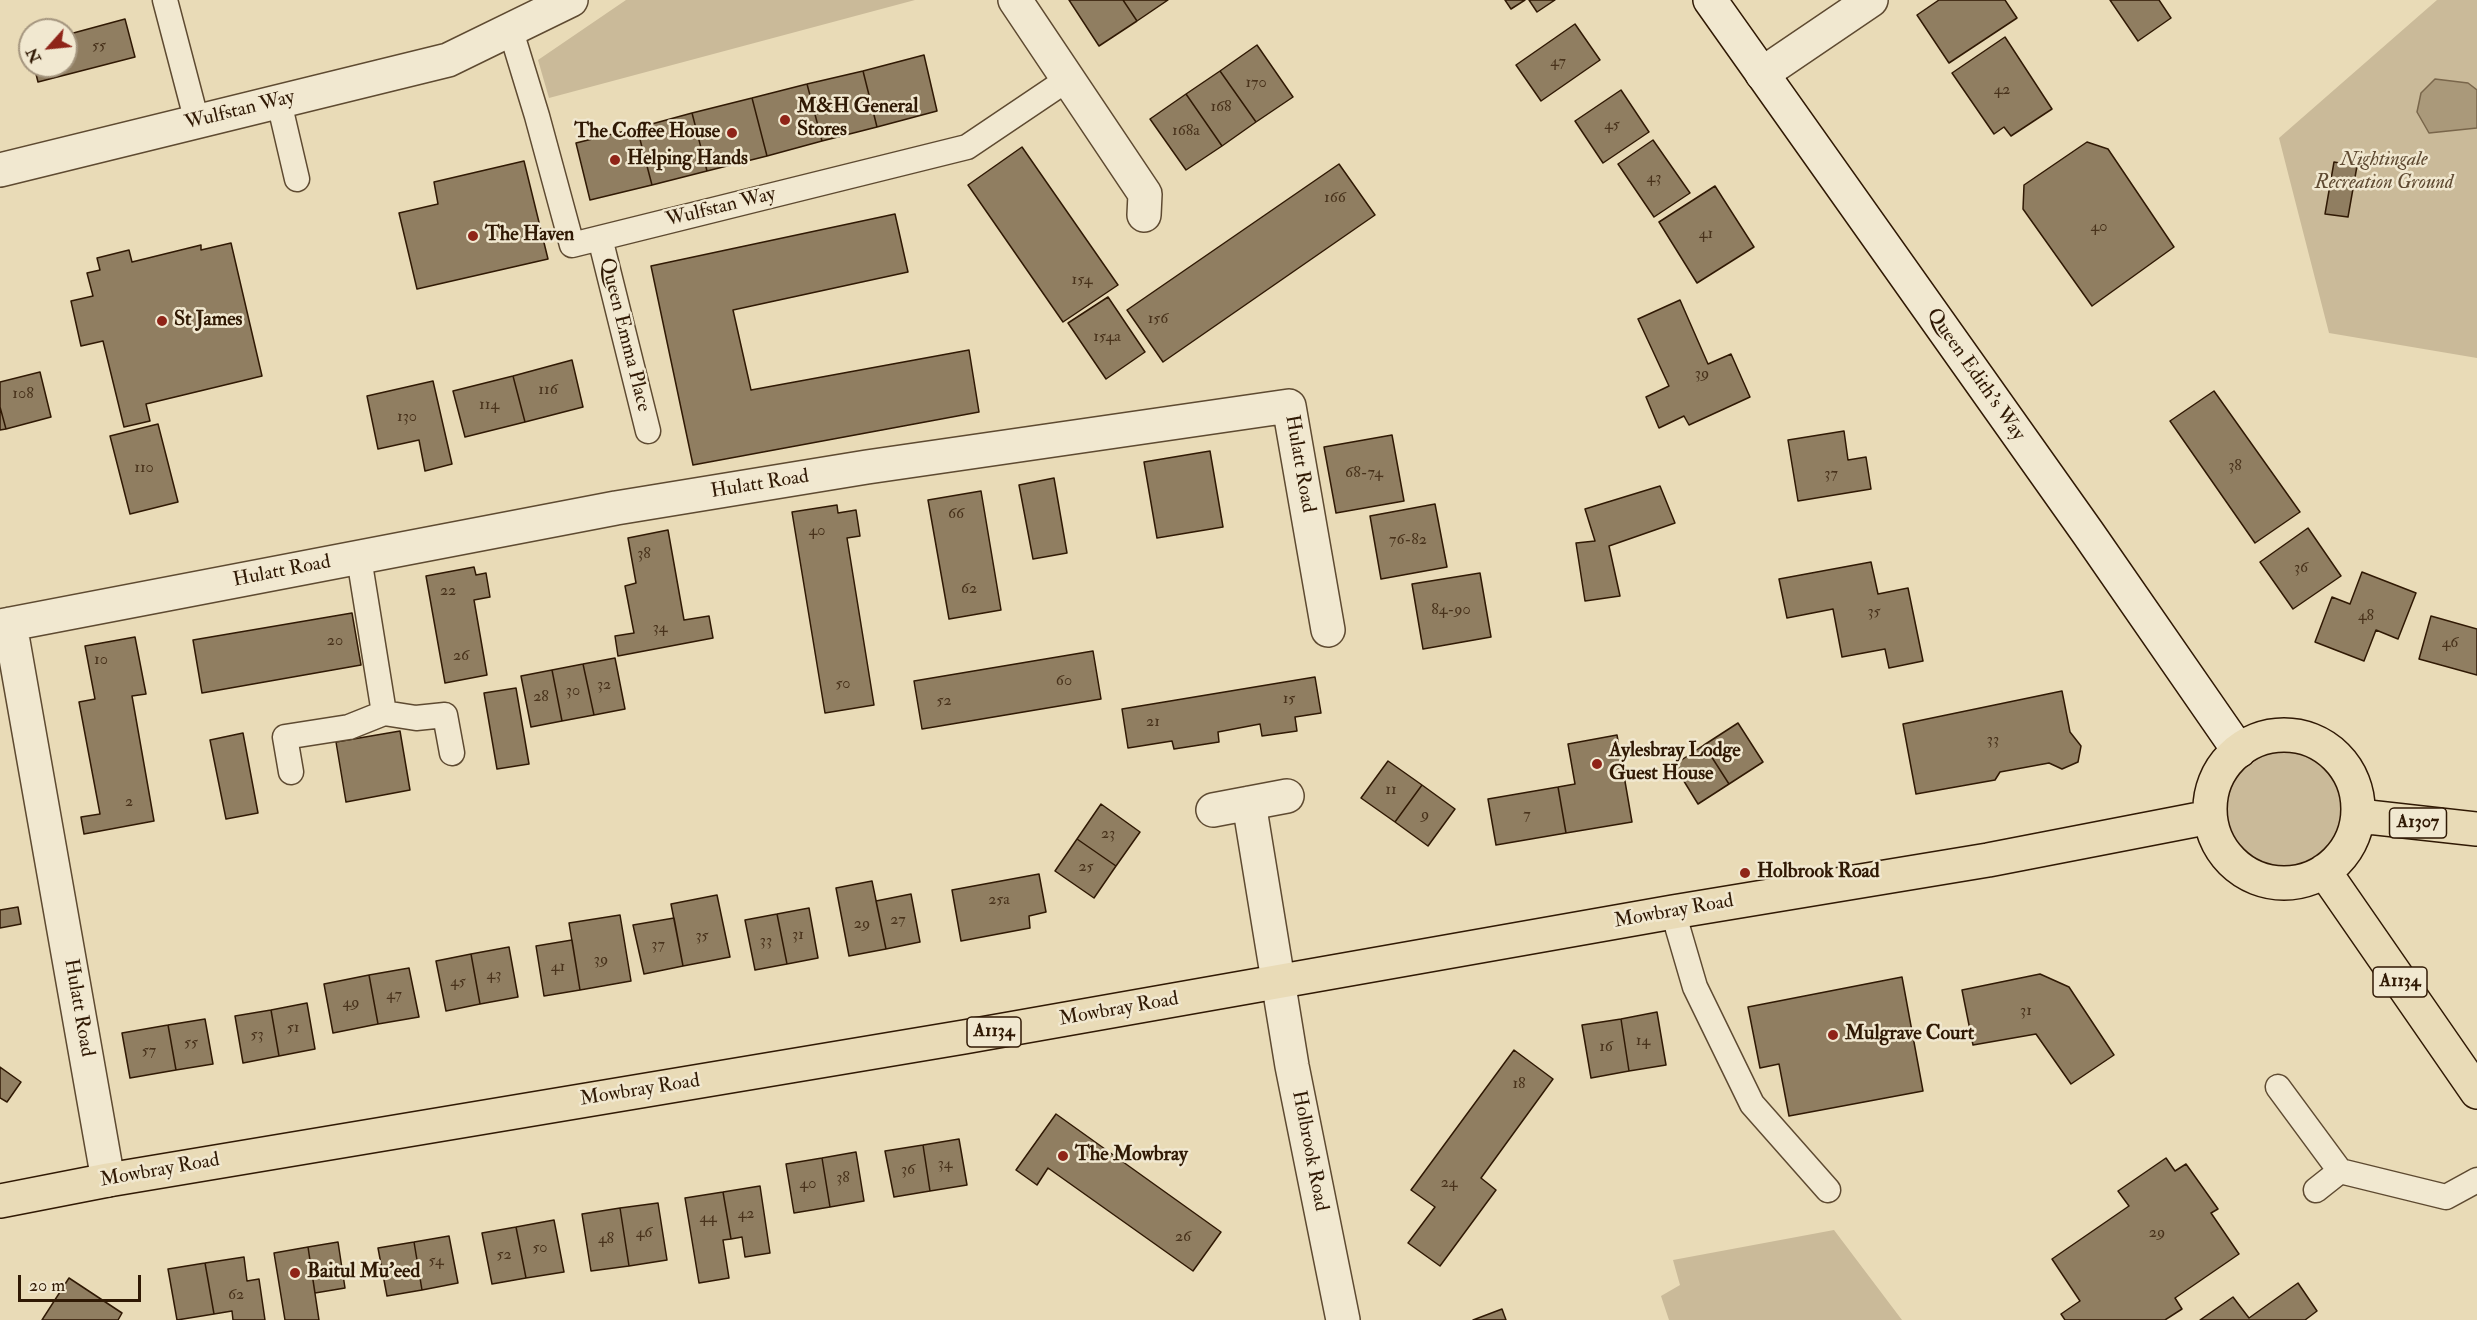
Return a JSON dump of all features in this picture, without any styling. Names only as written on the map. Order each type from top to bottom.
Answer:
[{"type":"main road","points":[[2272,735],[2291,735],[2310,739],[2328,748],[2342,761],[2352,778],[2358,796],[2359,816],[2354,837],[2339,858],[2324,871],[2301,881],[2287,883],[2257,877],[2231,860],[2216,837],[2210,817],[2217,778],[2239,751],[2253,741],[2272,735]]},
{"type":"main road","name":"A1307","points":[[2359,816],[2477,829]]},
{"type":"main road","name":"Mowbray Road","points":[[0,1201],[108,1180],[964,1038],[1673,912],[1988,860],[2210,817]]},
{"type":"main road","name":"A1134","points":[[2324,871],[2477,1092]]},
{"type":"street","name":"Wulfstan Way","points":[[0,170],[448,60],[571,0]]},
{"type":"street","points":[[1015,0],[1145,194],[1144,215]]},
{"type":"street","name":"Queen Edith's Way","points":[[1710,0],[2088,533],[2239,751]]},
{"type":"street","points":[[1762,74],[1871,0]]},
{"type":"street","name":"Hulatt Road","points":[[108,1180],[5,625],[628,506],[867,467],[1289,406],[1328,630]]},
{"type":"street","points":[[1213,810],[1287,796]]},
{"type":"street","points":[[1249,803],[1280,982]]},
{"type":"street","name":"Holbrook Road","points":[[1280,982],[1292,1065],[1343,1320]]},
{"type":"lane","points":[[165,0],[196,122]]},
{"type":"lane","name":"Wulfstan Way","points":[[511,31],[572,245],[967,147],[1068,80]]},
{"type":"lane","points":[[279,102],[297,179]]},
{"type":"lane","name":"Queen Emma Place","points":[[600,238],[648,431]]},
{"type":"lane","points":[[359,558],[384,713]]},
{"type":"lane","points":[[291,772],[285,737],[349,727],[384,713],[416,718],[445,715],[452,753]]},
{"type":"lane","points":[[1673,912],[1695,987],[1752,1104],[1828,1190]]},
{"type":"lane","points":[[2278,1087],[2340,1171],[2446,1197],[2477,1180]]},
{"type":"lane","points":[[2316,1190],[2340,1171]]},
{"type":"green space","points":[[626,0],[915,0],[549,98],[538,60]]},
{"type":"green space","name":"Nightingale Recreation Ground","points":[[2437,0],[2477,0],[2477,358],[2329,333],[2279,138]]},
{"type":"green space","points":[[2284,752],[2306,756],[2324,769],[2337,787],[2341,809],[2337,831],[2324,849],[2306,862],[2284,866],[2262,862],[2244,849],[2231,831],[2227,809],[2231,787],[2244,769],[2262,756]]},
{"type":"green space","points":[[1834,1230],[1902,1320],[1669,1320],[1661,1296],[1680,1285],[1673,1260]]},
{"type":"shaded area","points":[[2435,79],[2468,83],[2477,90],[2477,128],[2429,133],[2417,112],[2421,93]]},
{"type":"building","points":[[1069,0],[1123,0],[1137,21],[1099,46]]},
{"type":"building","points":[[1123,0],[1168,0],[1137,21]]},
{"type":"building","points":[[1505,0],[1525,0],[1511,9]]},
{"type":"building","points":[[1529,0],[1555,0],[1537,12]]},
{"type":"building","points":[[1939,0],[2005,0],[2017,18],[1949,63],[1917,15]]},
{"type":"building","points":[[2110,0],[2159,0],[2171,18],[2138,41]]},
{"type":"building","points":[[125,19],[135,57],[78,72],[78,32]]},
{"type":"building","points":[[1575,24],[1600,60],[1541,101],[1516,65]]},
{"type":"building","points":[[2005,37],[2052,109],[2011,136],[2004,127],[1994,134],[1952,73]]},
{"type":"building","points":[[1257,45],[1293,97],[1256,122],[1220,71]]},
{"type":"building","points":[[924,55],[937,111],[877,127],[863,71]]},
{"type":"building","points":[[863,71],[877,127],[822,141],[807,84]]},
{"type":"building","points":[[1220,71],[1256,122],[1222,146],[1186,94]]},
{"type":"building","points":[[37,78],[54,78],[38,82]]},
{"type":"building","points":[[807,84],[822,141],[767,156],[752,98]]},
{"type":"building","points":[[1621,90],[1649,132],[1603,163],[1575,121]]},
{"type":"building","points":[[1186,94],[1222,146],[1186,170],[1150,119]]},
{"type":"building","points":[[752,98],[767,156],[707,171],[692,113]]},
{"type":"building","points":[[692,113],[707,171],[652,185],[637,128]]},
{"type":"building","points":[[637,128],[652,185],[590,200],[576,143]]},
{"type":"building","points":[[1653,140],[1690,193],[1654,217],[1618,164]]},
{"type":"building","points":[[2087,142],[2108,149],[2174,247],[2092,306],[2023,209],[2024,185]]},
{"type":"building","points":[[1022,147],[1118,285],[1063,322],[968,185]]},
{"type":"building","name":"The Haven","points":[[524,161],[548,259],[417,289],[399,213],[438,204],[434,182]]},
{"type":"building","points":[[2334,162],[2357,166],[2348,217],[2325,214]]},
{"type":"building","points":[[1339,164],[1375,215],[1163,362],[1127,310]]},
{"type":"building","points":[[1715,186],[1754,247],[1697,283],[1659,222]]},
{"type":"building","points":[[895,214],[908,272],[733,310],[751,390],[969,350],[979,412],[693,465],[651,266]]},
{"type":"building","name":"St James","points":[[231,243],[262,376],[146,404],[150,421],[124,427],[103,341],[81,346],[71,301],[93,296],[87,273],[100,270],[97,258],[129,250],[132,262],[201,245],[201,250]]},
{"type":"building","points":[[1108,297],[1145,352],[1106,379],[1068,323]]},
{"type":"building","points":[[1680,300],[1708,364],[1731,354],[1750,397],[1689,425],[1684,416],[1659,428],[1646,397],[1669,386],[1638,319]]},
{"type":"building","points":[[572,360],[583,407],[525,422],[513,376]]},
{"type":"building","points":[[40,372],[51,417],[6,429],[0,407],[0,382]]},
{"type":"building","points":[[513,376],[525,422],[465,437],[453,391]]},
{"type":"building","points":[[433,381],[452,464],[425,471],[419,440],[378,449],[367,396]]},
{"type":"building","points":[[2214,391],[2300,512],[2255,543],[2170,421]]},
{"type":"building","points":[[0,407],[6,429],[0,430]]},
{"type":"building","points":[[158,424],[178,502],[130,514],[110,436]]},
{"type":"building","points":[[1844,431],[1848,460],[1866,457],[1871,489],[1798,501],[1788,440]]},
{"type":"building","points":[[1392,435],[1404,501],[1336,513],[1324,447]]},
{"type":"building","points":[[1210,451],[1223,527],[1157,538],[1144,462]]},
{"type":"building","points":[[1054,478],[1067,553],[1033,559],[1019,485]]},
{"type":"building","points":[[1660,486],[1675,523],[1609,546],[1620,596],[1585,601],[1576,543],[1595,541],[1585,509]]},
{"type":"building","points":[[981,491],[1001,610],[949,619],[928,500]]},
{"type":"building","points":[[1435,504],[1447,567],[1381,579],[1370,516]]},
{"type":"building","points":[[837,505],[838,513],[856,510],[860,536],[847,538],[874,705],[825,713],[792,512]]},
{"type":"building","points":[[2308,528],[2341,576],[2293,609],[2260,562]]},
{"type":"building","points":[[668,530],[684,620],[709,616],[713,638],[618,656],[615,636],[634,633],[625,586],[636,583],[628,538]]},
{"type":"building","points":[[1871,562],[1878,594],[1908,588],[1923,661],[1889,668],[1885,649],[1842,657],[1833,609],[1787,618],[1779,579]]},
{"type":"building","points":[[474,567],[476,575],[486,573],[490,597],[474,600],[487,675],[445,683],[426,576]]},
{"type":"building","points":[[2362,572],[2416,593],[2398,639],[2376,630],[2364,661],[2315,642],[2332,597],[2350,604]]},
{"type":"building","points":[[1480,573],[1491,637],[1423,649],[1412,584]]},
{"type":"building","points":[[352,613],[361,665],[202,693],[193,640]]},
{"type":"building","points":[[2431,616],[2477,629],[2477,675],[2419,659]]},
{"type":"building","points":[[135,637],[146,694],[132,696],[154,821],[84,834],[81,817],[100,814],[79,702],[95,699],[85,646]]},
{"type":"building","points":[[1093,651],[1101,699],[922,729],[914,681]]},
{"type":"building","points":[[615,658],[625,709],[594,715],[583,664]]},
{"type":"building","points":[[583,664],[594,715],[562,721],[552,670]]},
{"type":"building","points":[[552,670],[562,721],[531,727],[521,676]]},
{"type":"building","points":[[1315,677],[1321,713],[1295,717],[1297,731],[1262,736],[1260,724],[1218,732],[1219,742],[1174,749],[1172,741],[1128,748],[1122,709]]},
{"type":"building","points":[[516,688],[529,764],[497,769],[484,693]]},
{"type":"building","points":[[2062,691],[2070,732],[2081,746],[2078,762],[2062,769],[2049,763],[2000,772],[1995,780],[1916,794],[1903,724]]},
{"type":"building","points":[[1738,723],[1763,762],[1729,784],[1704,745]]},
{"type":"building","points":[[400,731],[410,790],[346,802],[336,742]]},
{"type":"building","points":[[243,733],[258,813],[226,819],[210,740]]},
{"type":"building","name":"Aylesbray Lodge Guest House","points":[[1617,735],[1632,822],[1566,833],[1558,787],[1575,784],[1568,744]]},
{"type":"building","points":[[1704,745],[1729,784],[1698,804],[1674,765]]},
{"type":"building","points":[[1388,761],[1422,785],[1395,822],[1361,798]]},
{"type":"building","points":[[1422,785],[1455,809],[1428,846],[1395,822]]},
{"type":"building","points":[[1558,787],[1566,833],[1496,845],[1488,799]]},
{"type":"building","points":[[1101,804],[1140,832],[1116,866],[1077,839]]},
{"type":"building","points":[[1077,839],[1116,866],[1094,898],[1055,871]]},
{"type":"building","points":[[1039,874],[1046,912],[1029,916],[1030,928],[961,941],[952,890]]},
{"type":"building","points":[[872,881],[886,949],[849,956],[836,888]]},
{"type":"building","points":[[911,894],[920,942],[886,949],[876,901]]},
{"type":"building","points":[[717,895],[730,957],[683,966],[671,904]]},
{"type":"building","points":[[18,907],[21,924],[0,928],[0,910]]},
{"type":"building","points":[[809,908],[818,958],[787,964],[777,914]]},
{"type":"building","points":[[777,914],[787,964],[755,970],[745,920]]},
{"type":"building","points":[[620,915],[631,981],[580,990],[569,923]]},
{"type":"building","points":[[674,918],[683,966],[644,974],[633,925]]},
{"type":"building","points":[[572,940],[580,990],[544,996],[536,946]]},
{"type":"building","points":[[509,947],[518,997],[480,1004],[471,954]]},
{"type":"building","points":[[471,954],[480,1004],[446,1011],[436,961]]},
{"type":"building","points":[[409,968],[419,1017],[378,1024],[369,975]]},
{"type":"building","points":[[2040,974],[2069,987],[2114,1055],[2071,1084],[2036,1034],[1973,1045],[1962,990]]},
{"type":"building","points":[[369,975],[378,1024],[333,1033],[324,984]]},
{"type":"building","name":"Mulgrave Court","points":[[1902,977],[1923,1091],[1789,1116],[1779,1064],[1760,1068],[1748,1007]]},
{"type":"building","points":[[307,1003],[315,1049],[279,1056],[271,1010]]},
{"type":"building","points":[[271,1010],[279,1056],[243,1063],[235,1016]]},
{"type":"building","points":[[1657,1012],[1666,1065],[1629,1071],[1621,1019]]},
{"type":"building","points":[[205,1019],[213,1064],[176,1070],[168,1025]]},
{"type":"building","points":[[1621,1019],[1629,1071],[1591,1078],[1582,1025]]},
{"type":"building","points":[[168,1025],[176,1070],[130,1078],[122,1033]]},
{"type":"building","points":[[1514,1050],[1553,1079],[1481,1178],[1496,1190],[1440,1266],[1408,1243],[1435,1207],[1411,1190]]},
{"type":"building","points":[[0,1067],[21,1082],[7,1102],[0,1098]]},
{"type":"building","points":[[1056,1114],[1221,1232],[1193,1271],[1048,1168],[1037,1185],[1016,1170]]},
{"type":"building","points":[[959,1139],[967,1185],[930,1191],[923,1145]]},
{"type":"building","points":[[923,1145],[930,1191],[894,1197],[885,1151]]},
{"type":"building","points":[[856,1152],[864,1201],[830,1207],[822,1158]]},
{"type":"building","points":[[822,1158],[830,1207],[794,1213],[786,1164]]},
{"type":"building","points":[[2166,1158],[2175,1171],[2186,1164],[2218,1209],[2211,1213],[2239,1254],[2175,1298],[2182,1309],[2165,1320],[2065,1320],[2061,1314],[2080,1301],[2052,1259],[2129,1206],[2118,1191]]},
{"type":"building","points":[[760,1186],[770,1253],[745,1257],[742,1237],[731,1239],[723,1192]]},
{"type":"building","points":[[723,1192],[731,1239],[723,1240],[729,1278],[699,1283],[685,1198]]},
{"type":"building","points":[[658,1203],[667,1260],[629,1266],[620,1208]]},
{"type":"building","points":[[620,1208],[629,1266],[591,1271],[582,1214]]},
{"type":"building","points":[[554,1220],[564,1272],[526,1278],[516,1227]]},
{"type":"building","points":[[516,1227],[526,1278],[492,1284],[482,1233]]},
{"type":"building","points":[[449,1236],[458,1283],[422,1290],[414,1242]]},
{"type":"building","points":[[338,1242],[345,1288],[315,1293],[308,1247]]},
{"type":"building","points":[[414,1242],[422,1290],[387,1296],[378,1248]]},
{"type":"building","name":"Baitul Mu'eed","points":[[308,1247],[319,1320],[285,1320],[274,1253]]},
{"type":"building","points":[[244,1257],[247,1281],[259,1279],[265,1320],[233,1320],[232,1311],[214,1314],[205,1263]]},
{"type":"building","points":[[205,1263],[214,1314],[177,1320],[168,1269]]},
{"type":"building","points":[[69,1278],[122,1313],[118,1320],[42,1320]]},
{"type":"building","points":[[2298,1283],[2317,1311],[2305,1320],[2200,1320],[2233,1297],[2249,1318]]},
{"type":"building","points":[[1502,1309],[1506,1320],[1473,1320]]},
{"type":"place","name":"M&H General Stores","points":[[785,120]]},
{"type":"place","name":"The Coffee House","points":[[732,133]]},
{"type":"place","name":"Helping Hands","points":[[615,160]]},
{"type":"place","name":"The Haven","points":[[473,236]]},
{"type":"place","name":"St James","points":[[162,321]]},
{"type":"place","name":"Aylesbray Lodge Guest House","points":[[1597,764]]},
{"type":"place","name":"Holbrook Road","points":[[1745,873]]},
{"type":"place","name":"Mulgrave Court","points":[[1833,1035]]},
{"type":"place","name":"The Mowbray","points":[[1063,1156]]},
{"type":"place","name":"Baitul Mu'eed","points":[[295,1273]]}]
